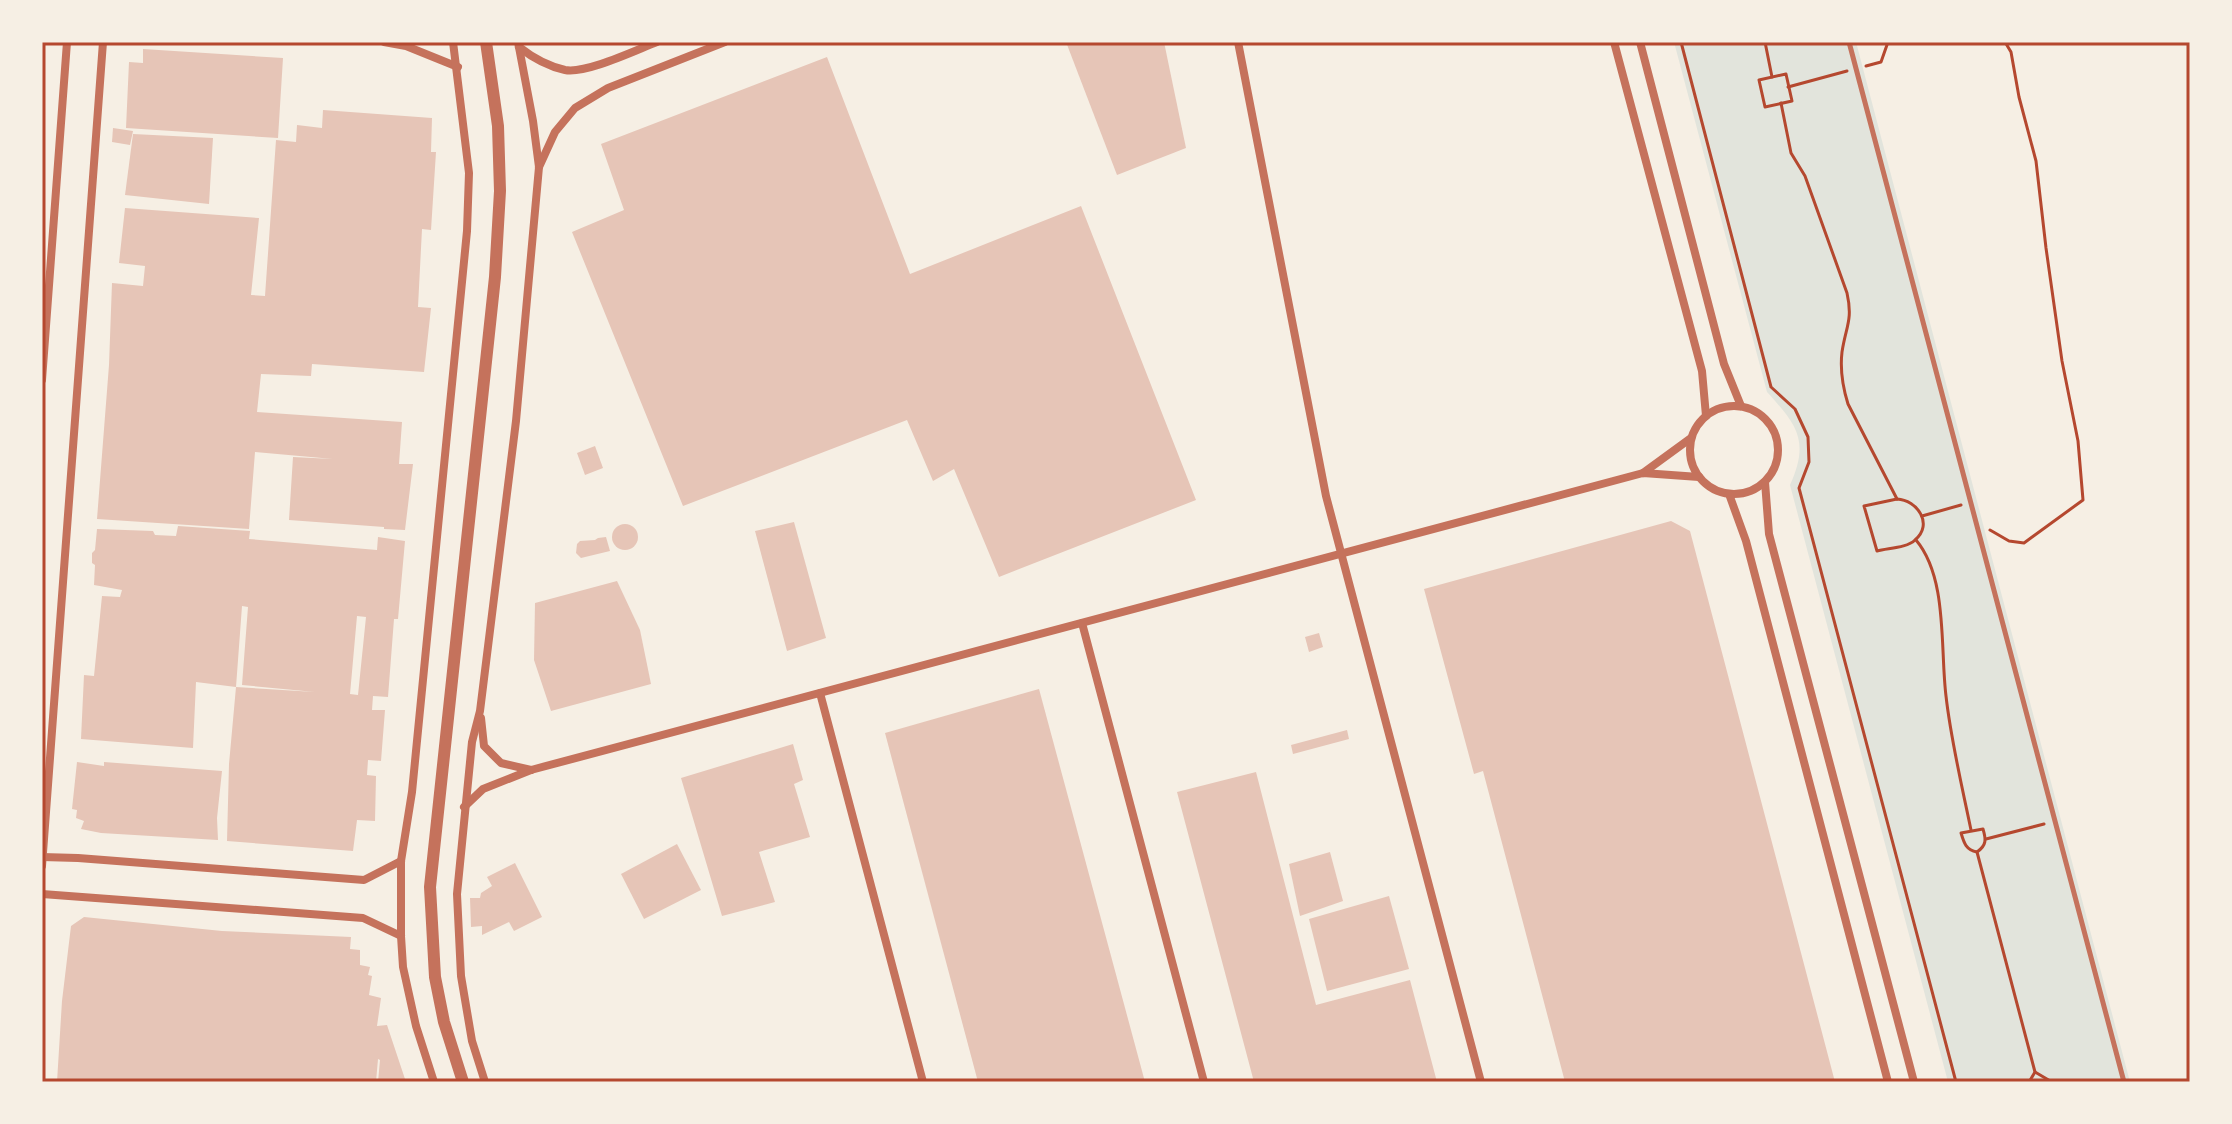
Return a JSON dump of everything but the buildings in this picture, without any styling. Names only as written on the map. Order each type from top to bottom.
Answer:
[{"type":"street","points":[[42,380],[67,42]]},
{"type":"street","points":[[42,866],[103,42]]},
{"type":"street","points":[[384,42],[406,46],[458,67]]},
{"type":"street","points":[[434,1082],[416,1026],[403,967],[401,861],[412,792],[467,231],[469,173],[453,42]]},
{"type":"street","points":[[463,1082],[444,1022],[435,977],[430,887],[496,263],[500,191],[498,126],[486,42]]},
{"type":"street","points":[[518,45],[536,60],[568,71],[599,65],[657,42]]},
{"type":"street","points":[[539,167],[555,132],[575,108],[608,88],[725,42]]},
{"type":"street","points":[[1238,42],[1326,496],[1481,1082]]},
{"type":"street","points":[[1614,42],[1702,371],[1706,416]]},
{"type":"street","points":[[1640,42],[1724,364],[1741,406]]},
{"type":"street","points":[[485,1082],[472,1041],[461,976],[457,894],[472,742],[480,711],[516,421],[539,167],[518,45]]},
{"type":"street","points":[[1728,406],[1741,406],[1766,419],[1778,444],[1778,458],[1774,471],[1754,490],[1742,494],[1718,492],[1699,477],[1693,465],[1691,438],[1706,416],[1728,406]]},
{"type":"street","points":[[1643,473],[1691,438]]},
{"type":"street","points":[[464,807],[483,789],[531,770],[1643,473],[1699,477]]},
{"type":"street","points":[[1765,482],[1769,534],[1914,1082]]},
{"type":"street","points":[[1729,494],[1746,541],[1888,1082]]},
{"type":"street","points":[[1082,623],[1204,1082]]},
{"type":"street","points":[[820,693],[923,1082]]},
{"type":"street","points":[[480,711],[484,746],[501,763],[531,770]]},
{"type":"street","points":[[42,857],[364,880],[401,861]]},
{"type":"street","points":[[42,894],[363,918],[401,936]]},
{"type":"lane","points":[[1849,42],[2124,1082]]},
{"type":"path","points":[[1681,42],[1771,387],[1795,409],[1808,437],[1809,462],[1799,488],[1956,1082]]},
{"type":"path","points":[[1765,42],[1772,77]]},
{"type":"path","points":[[1983,526],[2009,541],[2024,543],[2083,500],[2078,441],[2060,347],[2036,161],[2011,52],[2005,42]]},
{"type":"path","points":[[1786,74],[1792,101],[1781,103],[1765,107],[1759,80],[1786,74]]},
{"type":"path","points":[[1781,103],[1791,153],[1805,176],[1851,311],[1841,354],[1843,389],[1897,499]]},
{"type":"path","points":[[1897,499],[1907,500],[1917,507],[1922,516],[1922,528],[1916,540],[1877,551],[1864,506],[1897,499]]},
{"type":"path","points":[[1922,516],[1970,503]]},
{"type":"path","points":[[1916,540],[1927,552],[1936,586],[1946,697],[1971,830]]},
{"type":"path","points":[[1986,839],[2055,821]]},
{"type":"path","points":[[1983,829],[1986,839],[1983,848],[1977,852],[1971,851],[1964,844],[1961,833],[1983,829]]},
{"type":"path","points":[[1977,852],[2035,1072],[2052,1082]]},
{"type":"path","points":[[2029,1082],[2035,1072]]},
{"type":"shaded area","points":[[1674,42],[1856,42],[2130,1082],[1948,1082],[1790,485],[1799,457],[1797,434],[1786,414],[1767,392]]}]
